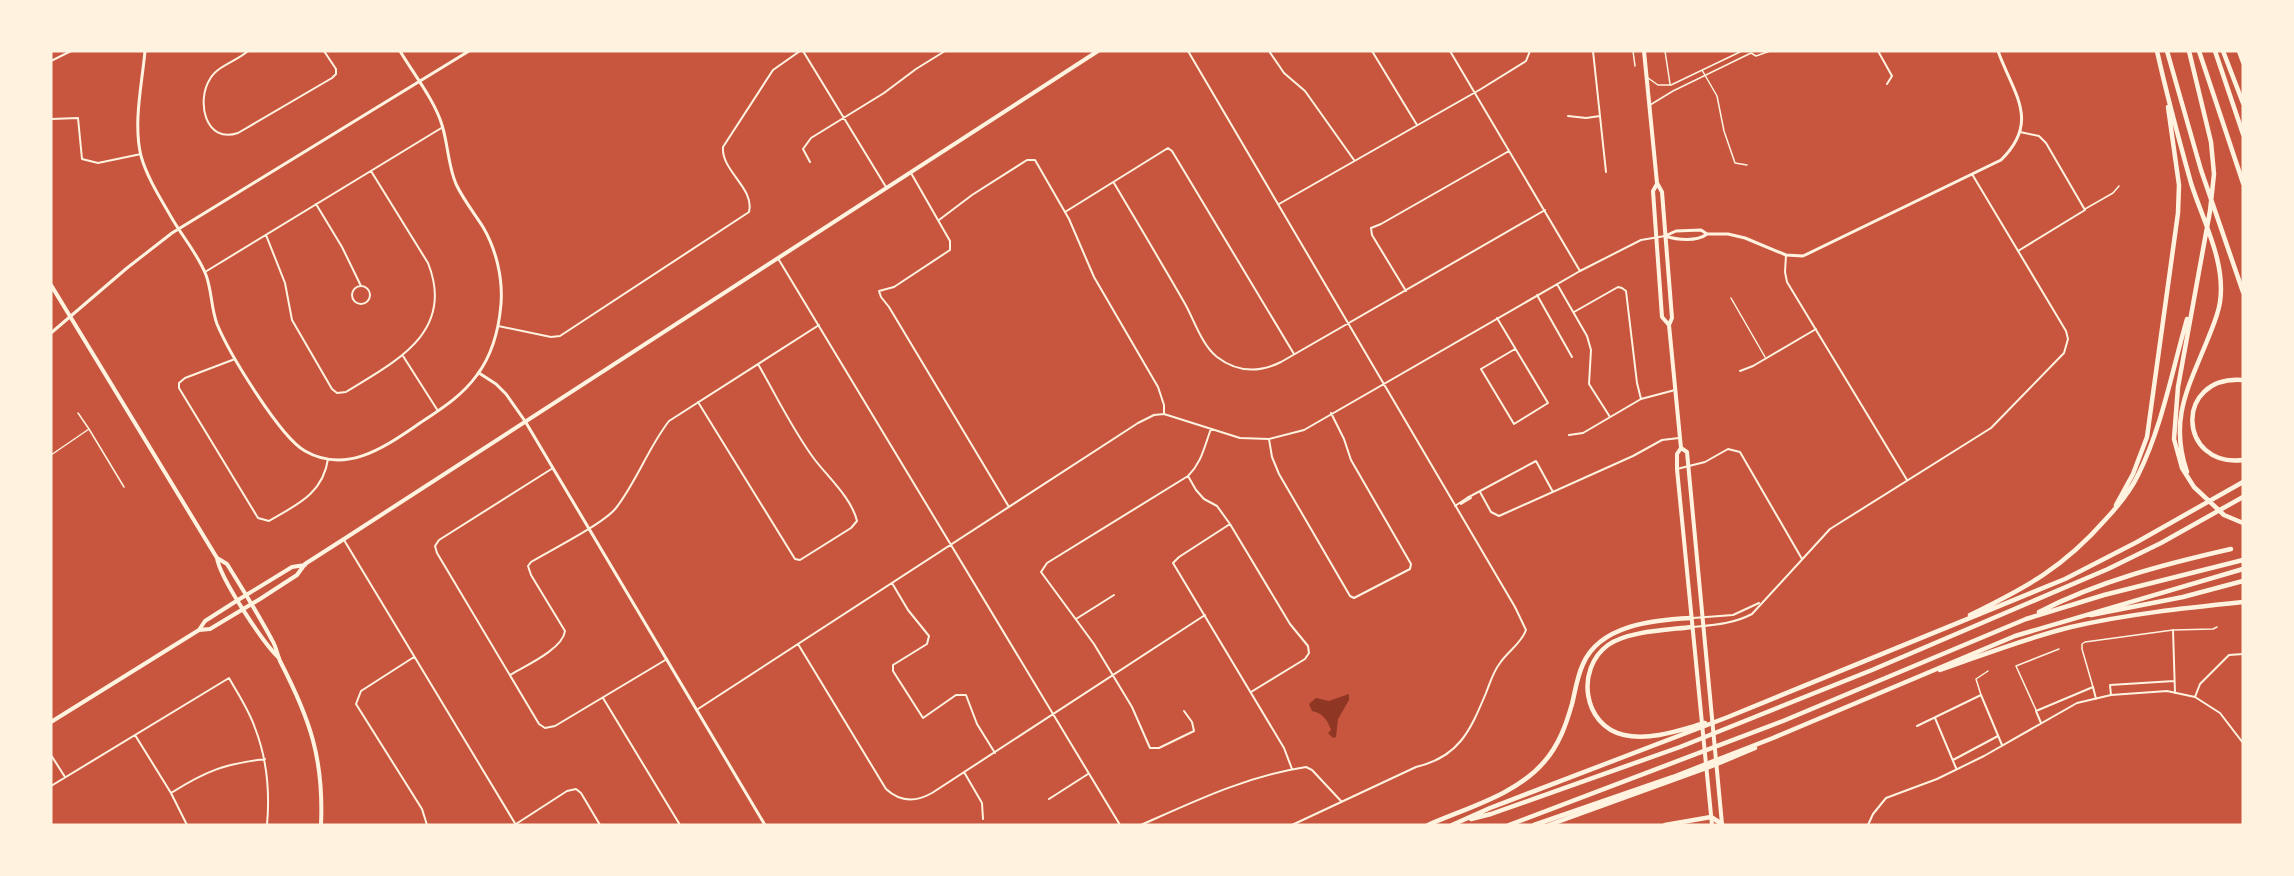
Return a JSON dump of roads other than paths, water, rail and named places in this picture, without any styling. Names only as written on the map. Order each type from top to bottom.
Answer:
[{"type":"highway","points":[[2157,51],[2168,104],[2216,258],[2221,286],[2218,314],[2190,383],[2179,425],[2182,458],[2194,487]]},
{"type":"highway","points":[[2167,51],[2201,170],[2243,292]]},
{"type":"highway","points":[[2189,51],[2214,158],[2210,211],[2173,426],[2174,439],[2178,459],[2194,487],[2224,515],[2243,523]]},
{"type":"highway","points":[[2199,51],[2243,183]]},
{"type":"highway","points":[[2215,51],[2243,134]]},
{"type":"highway","points":[[2223,51],[2243,103]]},
{"type":"highway","points":[[2239,51],[2243,62]]},
{"type":"highway","points":[[2103,522],[2116,506],[2133,474],[2147,437],[2152,410],[2178,213],[2179,185],[2168,104]]},
{"type":"highway","points":[[1940,630],[2044,576],[2082,546],[2127,496],[2139,474],[2156,431],[2194,296]]},
{"type":"highway","points":[[2243,380],[2225,380],[2209,387],[2198,398],[2192,414],[2192,423],[2197,440],[2207,452],[2225,460],[2243,460]]},
{"type":"highway","points":[[1452,825],[1490,808],[1728,717],[2065,579],[2137,542],[2243,482]]},
{"type":"highway","points":[[1463,821],[1491,814],[1680,747],[1852,679],[2108,569],[2243,497]]},
{"type":"highway","points":[[1509,825],[1671,765],[1863,688],[2026,619],[2074,596],[2139,573],[2231,549]]},
{"type":"highway","points":[[2026,619],[2086,600],[2243,560]]},
{"type":"highway","points":[[1534,825],[1673,777],[1773,738],[2015,636],[2243,568]]},
{"type":"highway","points":[[2068,620],[2183,597],[2243,581]]},
{"type":"highway","points":[[1907,682],[1986,653],[2072,627],[2147,612],[2243,602]]},
{"type":"highway","points":[[1428,825],[1502,793],[1544,763],[1566,726],[1583,664],[1593,648],[1607,636],[1635,626],[1691,618]]},
{"type":"highway","points":[[1692,627],[1632,635],[1607,646],[1592,664],[1587,680],[1591,709],[1605,727],[1624,735],[1639,737],[1667,733],[1728,717]]},
{"type":"highway","points":[[1549,825],[1712,766],[1773,738]]},
{"type":"highway","points":[[1665,825],[1711,818],[1722,825]]},
{"type":"main road","points":[[199,630],[210,629],[251,605],[344,539],[1098,51]]},
{"type":"main road","points":[[1644,51],[1657,183],[1662,192],[1672,318],[1669,325],[1681,448],[1677,454],[1677,469],[1712,825]]},
{"type":"main road","points":[[1657,183],[1653,191],[1655,237],[1662,317],[1669,325]]},
{"type":"main road","points":[[51,285],[217,558],[218,567],[238,600],[267,647],[279,658]]},
{"type":"main road","points":[[1681,448],[1687,452],[1722,825]]},
{"type":"main road","points":[[217,558],[227,564],[273,641],[305,710],[313,734],[319,765],[322,798],[321,825]]},
{"type":"main road","points":[[51,722],[199,630],[205,621],[246,595],[292,567],[306,564]]},
{"type":"street","points":[[51,61],[71,51]]},
{"type":"street","points":[[145,51],[139,125],[141,154],[150,179],[205,272],[214,315],[236,359],[284,433],[306,452],[328,459],[356,458],[374,452],[459,396],[479,373],[496,337],[498,326],[501,294],[497,264],[484,229],[455,181],[443,127],[437,113],[400,51]]},
{"type":"street","points":[[248,51],[214,73],[207,85],[205,119],[212,130],[223,135],[238,133],[332,78],[336,74],[336,69],[324,51]]},
{"type":"street","points":[[51,333],[127,268],[178,229],[469,51]]},
{"type":"street","points":[[498,326],[551,337],[560,336],[749,212],[751,202],[723,157],[723,147],[773,70],[802,51],[887,188]]},
{"type":"street","points":[[810,162],[803,149],[806,142],[885,93],[916,69],[945,51]]},
{"type":"street","points":[[1188,51],[1238,139],[1349,322],[1518,612],[1526,630],[1519,642],[1500,663],[1468,732],[1454,749],[1436,761],[1416,767],[1292,825]]},
{"type":"street","points":[[1269,51],[1284,73],[1311,99],[1354,160]]},
{"type":"street","points":[[1372,51],[1417,125]]},
{"type":"street","points":[[1450,51],[1580,271]]},
{"type":"street","points":[[1279,204],[1474,93],[1526,61],[1530,51]]},
{"type":"street","points":[[1593,51],[1606,172]]},
{"type":"street","points":[[1878,51],[1893,76],[1887,84]]},
{"type":"street","points":[[698,709],[1138,423],[1154,415],[1164,414],[1240,438],[1269,440],[1304,430],[1537,295],[1641,240],[1665,236],[1676,231],[1701,230],[1707,234],[1728,234],[1745,238],[1786,255],[1797,257],[1810,254],[2001,160],[2020,132],[2020,104],[1998,51]]},
{"type":"street","points":[[1568,116],[1586,118],[1600,116]]},
{"type":"street","points":[[51,119],[78,118],[82,159],[98,164],[141,154]]},
{"type":"street","points":[[205,272],[443,127]]},
{"type":"street","points":[[2018,251],[2085,210],[2046,143],[2039,136],[2020,132]]},
{"type":"street","points":[[1065,212],[1164,149],[1172,151],[1294,355]]},
{"type":"street","points":[[1406,291],[1372,235],[1371,228],[1381,225],[1509,151]]},
{"type":"street","points":[[939,220],[972,195],[1031,159],[1035,160],[1065,212],[1094,276],[1158,387],[1164,405],[1164,414]]},
{"type":"street","points":[[266,235],[285,283],[292,320],[332,389],[337,393],[345,392],[403,356],[424,334],[432,316],[434,302],[433,280],[428,263],[371,171]]},
{"type":"street","points":[[911,172],[950,241],[950,250],[897,285],[879,292],[1009,507]]},
{"type":"street","points":[[1692,627],[1715,626],[1740,620],[1752,614],[1830,529],[1999,422],[2068,347],[2066,331],[1972,174]]},
{"type":"street","points":[[1113,183],[1185,304],[1210,351],[1231,364],[1256,371],[1266,369],[1294,355],[1545,210]]},
{"type":"street","points":[[316,204],[342,247],[361,286],[369,290],[371,296],[368,302],[362,305],[356,303],[352,296],[353,290],[361,286]]},
{"type":"street","points":[[1665,236],[1674,239],[1702,238],[1707,234]]},
{"type":"street","points":[[1786,255],[1787,282],[1907,480]]},
{"type":"street","points":[[778,258],[1120,825]]},
{"type":"street","points":[[1557,284],[1587,336],[1591,350],[1589,384],[1610,417]]},
{"type":"street","points":[[1574,312],[1618,288],[1626,291],[1636,382],[1641,399]]},
{"type":"street","points":[[1537,295],[1572,357]]},
{"type":"street","points":[[1497,318],[1548,403],[1514,424],[1481,369],[1515,349]]},
{"type":"street","points":[[510,675],[556,647],[565,637],[565,631],[528,566],[531,562],[589,528],[616,508],[669,421],[819,325]]},
{"type":"street","points":[[1740,371],[1816,329]]},
{"type":"street","points":[[403,356],[438,411]]},
{"type":"street","points":[[236,359],[185,378],[179,383],[178,388],[258,518],[269,521],[311,495],[325,476],[328,459]]},
{"type":"street","points":[[698,402],[793,557],[798,560],[802,559],[851,528],[856,524],[857,519],[833,479],[815,460],[758,364]]},
{"type":"street","points":[[479,373],[506,394],[525,421],[765,825]]},
{"type":"street","points":[[1569,435],[1583,432],[1641,399],[1676,390]]},
{"type":"street","points":[[1269,440],[1275,466],[1350,596],[1354,597],[1410,569],[1412,564],[1351,460],[1331,413]]},
{"type":"street","points":[[1184,711],[1192,722],[1194,731],[1164,746],[1150,748],[1132,707],[1094,644],[1042,575],[1042,568],[1188,476],[1204,454],[1211,429]]},
{"type":"street","points":[[1480,492],[1491,512],[1499,516],[1636,455],[1662,440],[1680,438]]},
{"type":"street","points":[[1677,469],[1710,459],[1725,450],[1740,452],[1758,479],[1802,559]]},
{"type":"street","points":[[1455,506],[1536,461],[1553,492]]},
{"type":"street","points":[[553,468],[439,540],[435,546],[539,724],[545,728],[555,726],[667,659]]},
{"type":"street","points":[[1188,476],[1196,490],[1216,506],[1230,524],[1290,624],[1308,649],[1305,659],[1251,692]]},
{"type":"street","points":[[1230,524],[1173,563],[1284,748],[1292,770]]},
{"type":"street","points":[[344,539],[515,825],[567,791],[576,789],[581,793],[600,825]]},
{"type":"street","points":[[892,583],[929,636],[927,644],[895,663],[893,671],[923,718],[959,693],[966,695],[977,724],[995,753]]},
{"type":"street","points":[[1076,619],[1114,594]]},
{"type":"street","points":[[1691,618],[1733,615],[1762,602]]},
{"type":"street","points":[[798,643],[886,789],[892,794],[909,800],[923,798],[995,753],[1205,615]]},
{"type":"street","points":[[2173,630],[2175,693]]},
{"type":"street","points":[[2195,697],[2200,684],[2229,655],[2243,654]]},
{"type":"street","points":[[414,657],[361,691],[356,704],[422,809],[427,825]]},
{"type":"street","points":[[51,786],[229,678],[255,726],[265,759],[267,825]]},
{"type":"street","points":[[2111,695],[2110,685],[2119,683],[2174,681]]},
{"type":"street","points":[[2041,723],[2036,711],[2093,687],[2096,699]]},
{"type":"street","points":[[1868,825],[1873,814],[1886,798],[1984,756],[2077,704],[2111,695],[2167,691],[2195,697],[2220,713],[2243,743]]},
{"type":"street","points":[[1917,726],[1981,695],[2002,745]]},
{"type":"street","points":[[603,698],[681,825]]},
{"type":"street","points":[[1935,718],[1956,769]]},
{"type":"street","points":[[135,735],[188,825]]},
{"type":"street","points":[[1953,760],[1998,736]]},
{"type":"street","points":[[51,755],[65,777]]},
{"type":"street","points":[[171,793],[208,771],[265,759]]},
{"type":"street","points":[[1141,825],[1236,784],[1256,777],[1306,767],[1312,770],[1341,801]]},
{"type":"street","points":[[964,772],[982,803],[983,819]]},
{"type":"street","points":[[1049,799],[1088,774]]},
{"type":"lane","points":[[1634,51],[1635,66]]},
{"type":"lane","points":[[1665,51],[1671,85]]},
{"type":"lane","points":[[1647,78],[1659,85],[1671,85],[1742,51]]},
{"type":"lane","points":[[1650,105],[1751,52],[1756,56],[1770,51]]},
{"type":"lane","points":[[1702,70],[1717,96],[1724,131],[1735,163],[1747,165]]},
{"type":"lane","points":[[2085,210],[2113,193],[2119,186]]},
{"type":"lane","points":[[1731,298],[1766,358]]},
{"type":"lane","points":[[78,413],[124,486]]},
{"type":"lane","points":[[51,455],[89,429]]},
{"type":"lane","points":[[2093,687],[2082,644],[2085,642],[2173,630],[2217,627]]},
{"type":"lane","points":[[2036,711],[2016,666],[2059,649]]},
{"type":"lane","points":[[1981,695],[1976,679],[1988,671]]}]
